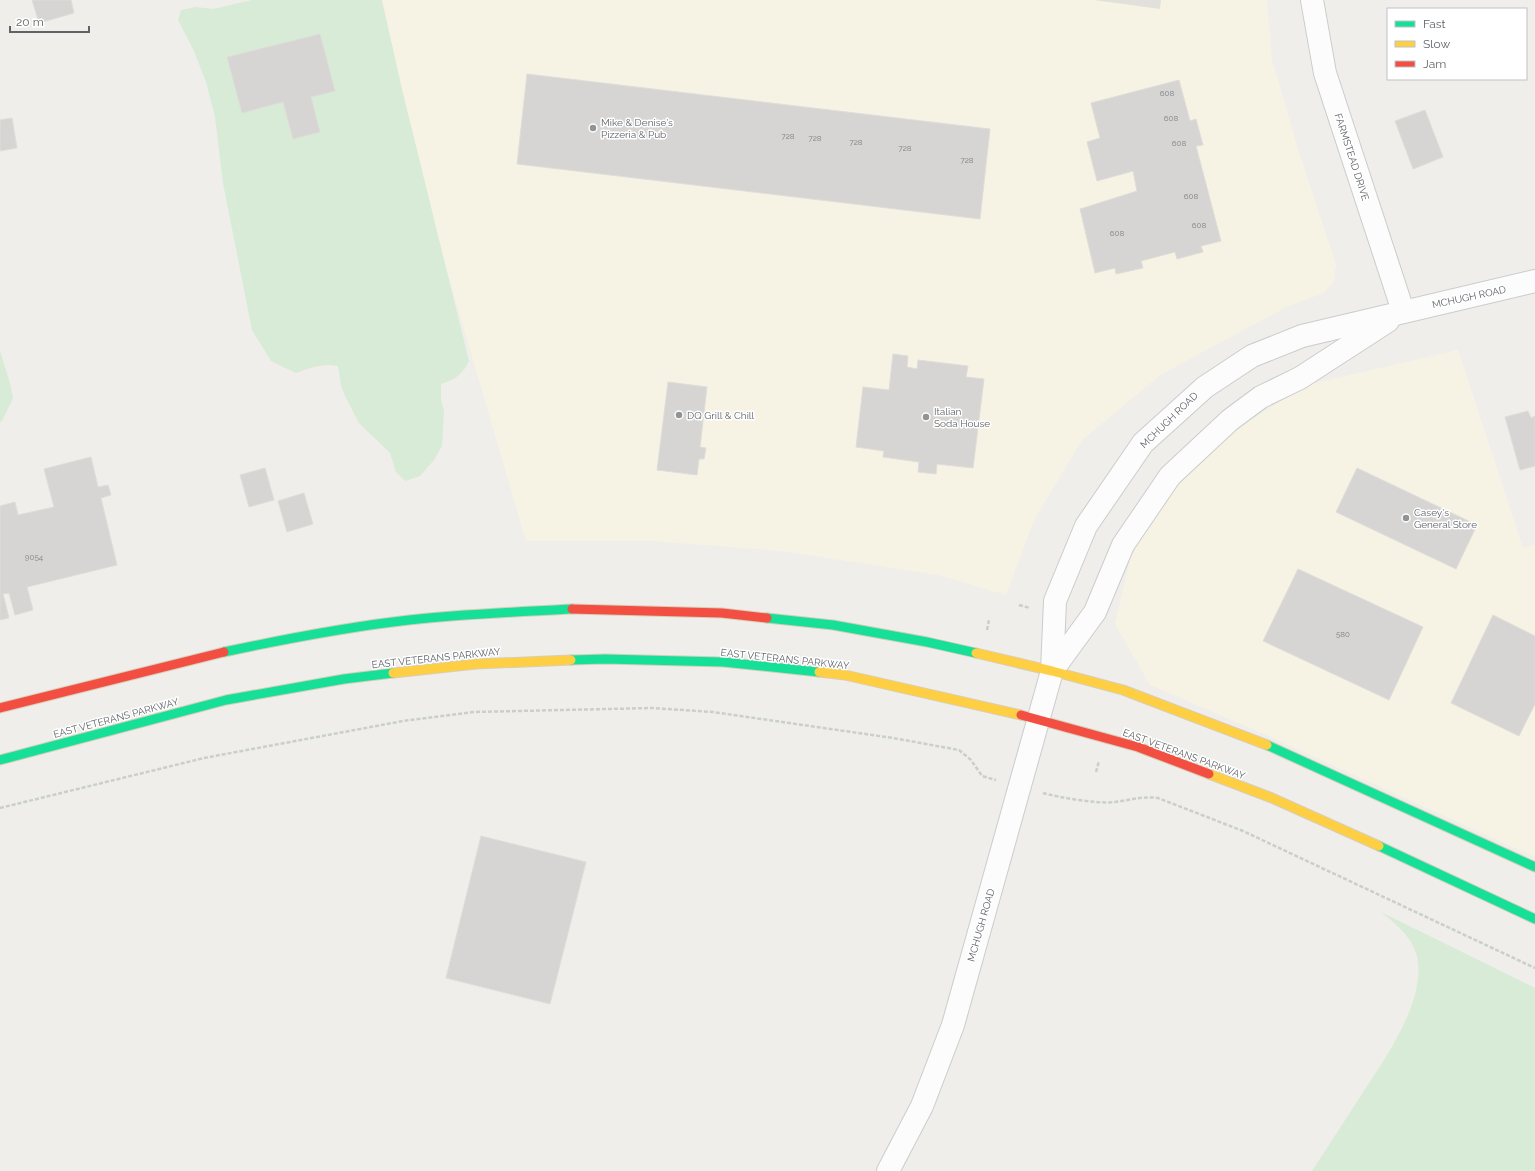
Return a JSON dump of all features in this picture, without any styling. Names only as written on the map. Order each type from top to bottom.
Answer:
[{"type":"main road","points":[[0,708],[222,652],[310,634],[409,620],[491,613],[584,608],[722,613],[833,625],[928,642],[1052,671],[1123,690],[1251,738],[1535,867]]},
{"type":"main road","name":"EAST VETERANS PARKWAY","points":[[0,760],[226,700],[344,679],[476,664],[605,659],[722,662],[845,675],[1039,719],[1138,747],[1272,798],[1400,855],[1535,919]]},
{"type":"street","name":"FARMSTEAD DRIVE","points":[[1312,0],[1325,72],[1403,311]]},
{"type":"street","name":"MCHUGH ROAD","points":[[888,1171],[922,1106],[953,1024],[1052,671],[1055,601],[1086,526],[1143,443],[1205,387],[1252,356],[1302,336],[1535,281]]},
{"type":"street","name":"MCHUGH ROAD","points":[[1052,671],[1095,612],[1123,546],[1170,476],[1230,420],[1261,397],[1300,378],[1403,311]]},
{"type":"path","points":[[0,808],[204,758],[403,721],[474,712],[652,708],[713,712],[893,738],[959,750],[971,760],[982,776],[995,780]]},
{"type":"path","points":[[1053,796],[1097,802],[1114,802],[1150,797],[1158,798],[1243,831],[1535,968]]},
{"type":"shaded area","points":[[368,0],[1267,0],[1272,60],[1298,149],[1336,265],[1333,282],[1324,293],[1288,306],[1160,375],[1082,440],[1034,520],[1006,595],[938,575],[782,551],[654,541],[526,541]]},
{"type":"shaded area","points":[[1094,0],[1161,0],[1160,9]]},
{"type":"shaded area","points":[[1458,350],[1523,548],[1535,545],[1535,857],[1271,737],[1150,685],[1115,624],[1131,556],[1174,484],[1231,432],[1307,385]]},
{"type":"green space","points":[[252,0],[382,0],[402,89],[469,361],[464,370],[458,376],[441,384],[441,399],[444,411],[442,446],[434,460],[420,476],[405,481],[396,472],[390,453],[359,423],[341,386],[338,366],[322,366],[296,373],[271,361],[252,330],[223,183],[215,117],[206,82],[194,51],[178,20],[181,10],[196,7],[213,9]]},
{"type":"green space","points":[[0,351],[13,398],[2,421],[0,422]]},
{"type":"green space","points":[[1381,912],[1535,988],[1535,1171],[1312,1171],[1391,1049],[1401,1030],[1416,992],[1418,974],[1415,949],[1403,931]]},
{"type":"building","points":[[32,0],[71,0],[74,13],[39,23]]},
{"type":"building","points":[[320,34],[335,91],[311,97],[320,132],[293,139],[283,102],[242,113],[227,57]]},
{"type":"building","points":[[527,74],[990,129],[980,219],[517,164]]},
{"type":"building","points":[[1179,80],[1190,121],[1196,119],[1203,145],[1196,146],[1221,241],[1201,246],[1203,252],[1177,259],[1175,252],[1141,261],[1143,268],[1116,274],[1115,268],[1095,273],[1080,209],[1137,191],[1133,171],[1097,181],[1087,142],[1100,138],[1091,103]]},
{"type":"building","points":[[1425,110],[1443,157],[1413,169],[1395,121]]},
{"type":"building","points":[[12,118],[17,148],[0,151],[0,120]]},
{"type":"building","points":[[893,354],[908,356],[907,367],[917,369],[918,360],[968,366],[966,377],[984,379],[973,468],[937,464],[936,474],[918,472],[919,462],[883,457],[884,451],[856,447],[863,387],[889,390]]},
{"type":"building","points":[[668,382],[707,387],[700,447],[706,448],[704,459],[699,459],[697,475],[657,470]]},
{"type":"building","points":[[1528,411],[1531,418],[1535,416],[1535,466],[1520,470],[1505,417]]},
{"type":"building","points":[[91,457],[98,487],[108,485],[111,495],[101,498],[117,565],[27,587],[33,610],[15,615],[9,593],[3,594],[9,618],[0,620],[0,506],[15,502],[18,515],[54,507],[44,469]]},
{"type":"building","points":[[265,468],[274,500],[249,507],[240,475]]},
{"type":"building","name":"Casey's General Store","points":[[1357,468],[1477,525],[1456,569],[1336,512]]},
{"type":"building","points":[[304,493],[313,524],[287,532],[278,501]]},
{"type":"building","points":[[1298,569],[1423,627],[1389,700],[1263,641]]},
{"type":"building","points":[[1493,615],[1535,636],[1535,704],[1519,736],[1451,703]]},
{"type":"building","points":[[481,836],[586,862],[550,1004],[446,978]]},
{"type":"traffic: fast","points":[[224,652],[270,642],[362,626],[409,620],[490,613],[572,609]]},
{"type":"traffic: fast","points":[[767,618],[833,625],[927,642],[976,653]]},
{"type":"traffic: fast","points":[[571,660],[605,659],[723,662],[819,672]]},
{"type":"traffic: fast","points":[[0,760],[226,700],[344,679],[393,673]]},
{"type":"traffic: fast","points":[[1267,745],[1535,867]]},
{"type":"traffic: fast","points":[[1379,846],[1535,919]]},
{"type":"traffic: slow","points":[[976,653],[1123,690],[1267,745]]},
{"type":"traffic: slow","points":[[393,673],[476,664],[571,660]]},
{"type":"traffic: slow","points":[[819,672],[845,675],[1021,715]]},
{"type":"traffic: slow","points":[[1209,774],[1272,798],[1379,846]]},
{"type":"traffic: jam","points":[[572,609],[722,613],[767,618]]},
{"type":"traffic: jam","points":[[0,708],[224,652]]},
{"type":"traffic: jam","points":[[1021,715],[1138,747],[1209,774]]},
{"type":"place","name":"Mike & Denise's Pizzeria & Pub","points":[[593,128]]},
{"type":"place","name":"DQ Grill & Chill","points":[[679,415]]},
{"type":"place","name":"Italian Soda House","points":[[926,417]]},
{"type":"place","name":"Casey's General Store","points":[[1406,518]]}]
